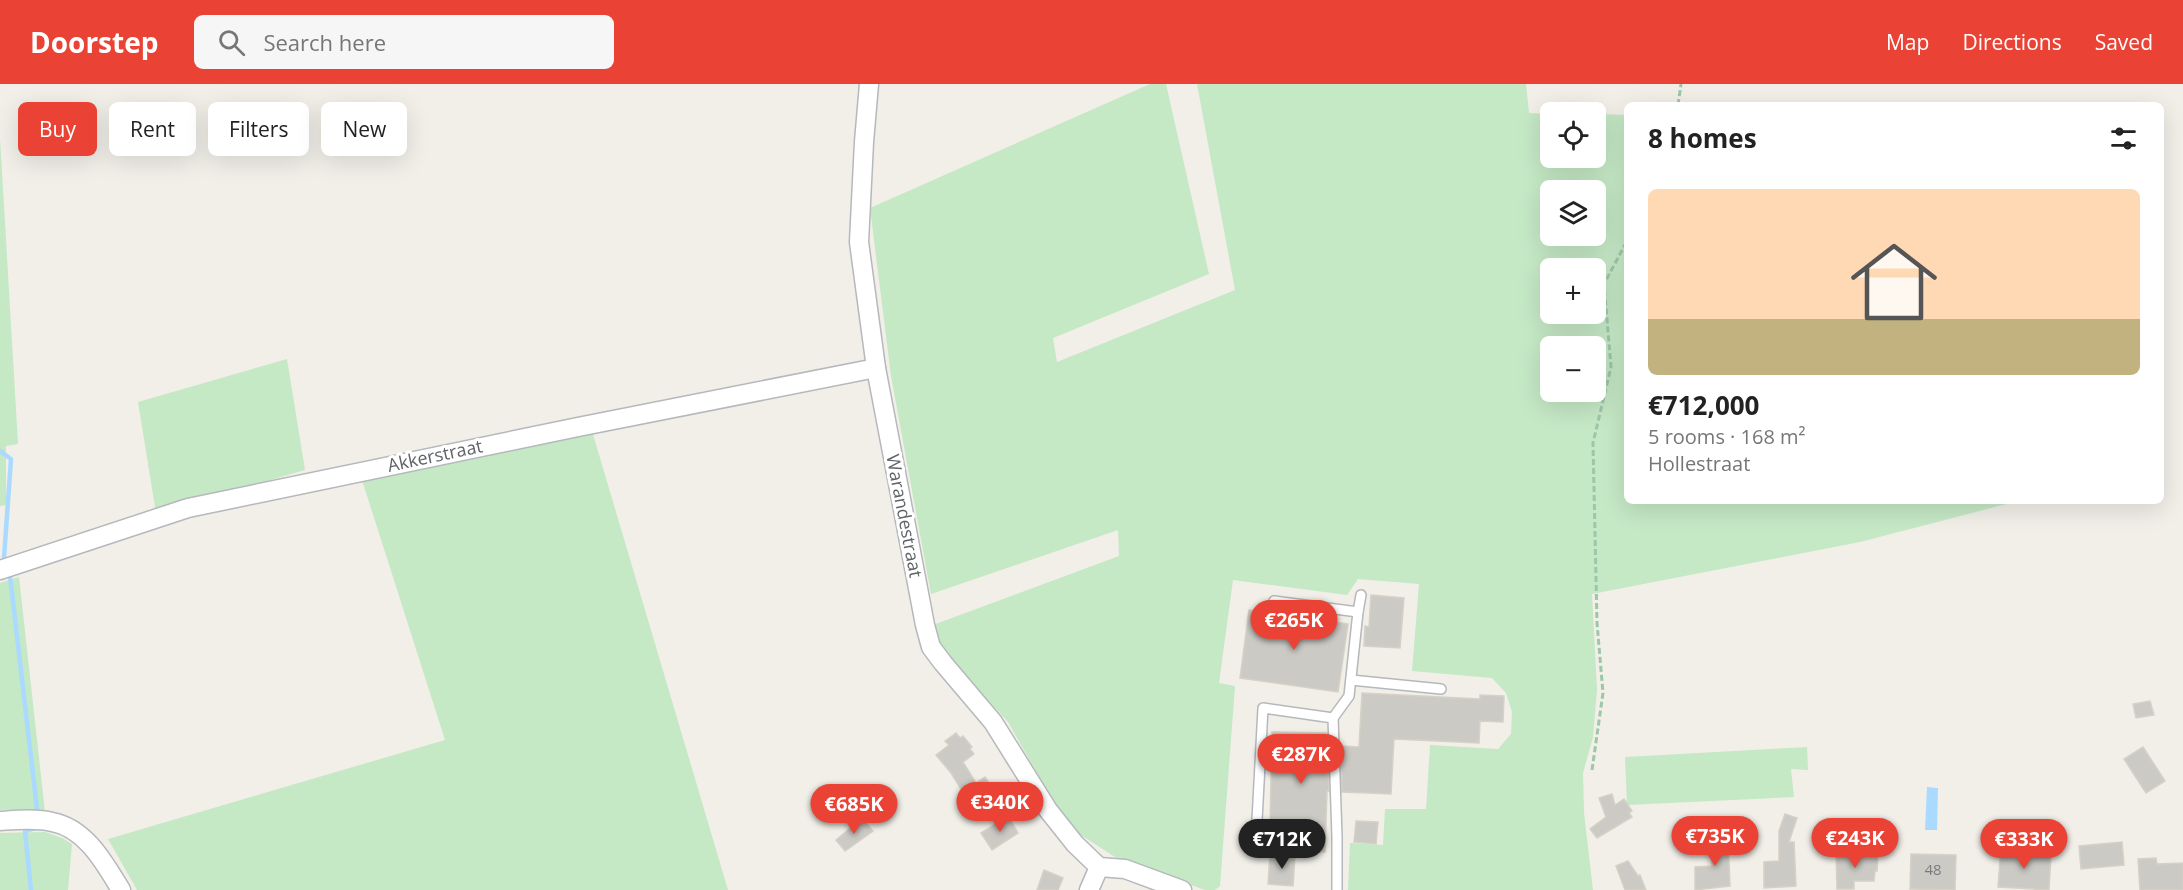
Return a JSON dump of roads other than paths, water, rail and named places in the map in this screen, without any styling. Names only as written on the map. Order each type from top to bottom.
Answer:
[{"type":"street","name":"Warandestraat","points":[[869,84],[859,242],[876,368],[925,625],[932,647],[993,722],[1048,810],[1076,844],[1099,867]]},
{"type":"street","name":"Akkerstraat","points":[[0,570],[188,508],[579,426],[876,368]]},
{"type":"street","points":[[0,820],[53,822],[76,833],[100,856],[121,890]]},
{"type":"street","points":[[1089,890],[1099,867],[1125,868],[1182,890]]},
{"type":"lane","points":[[1337,890],[1333,718],[1349,696],[1361,595]]},
{"type":"lane","points":[[1274,601],[1358,612]]},
{"type":"lane","points":[[1351,680],[1441,689]]},
{"type":"lane","points":[[1290,841],[1256,839],[1263,708],[1333,718]]},
{"type":"water","points":[[1927,787],[1938,788],[1937,830],[1925,830]]},
{"type":"waterway","points":[[0,451],[11,459],[4,558]]},
{"type":"waterway","points":[[10,576],[37,809]]},
{"type":"waterway","points":[[31,890],[25,831],[35,828]]}]
